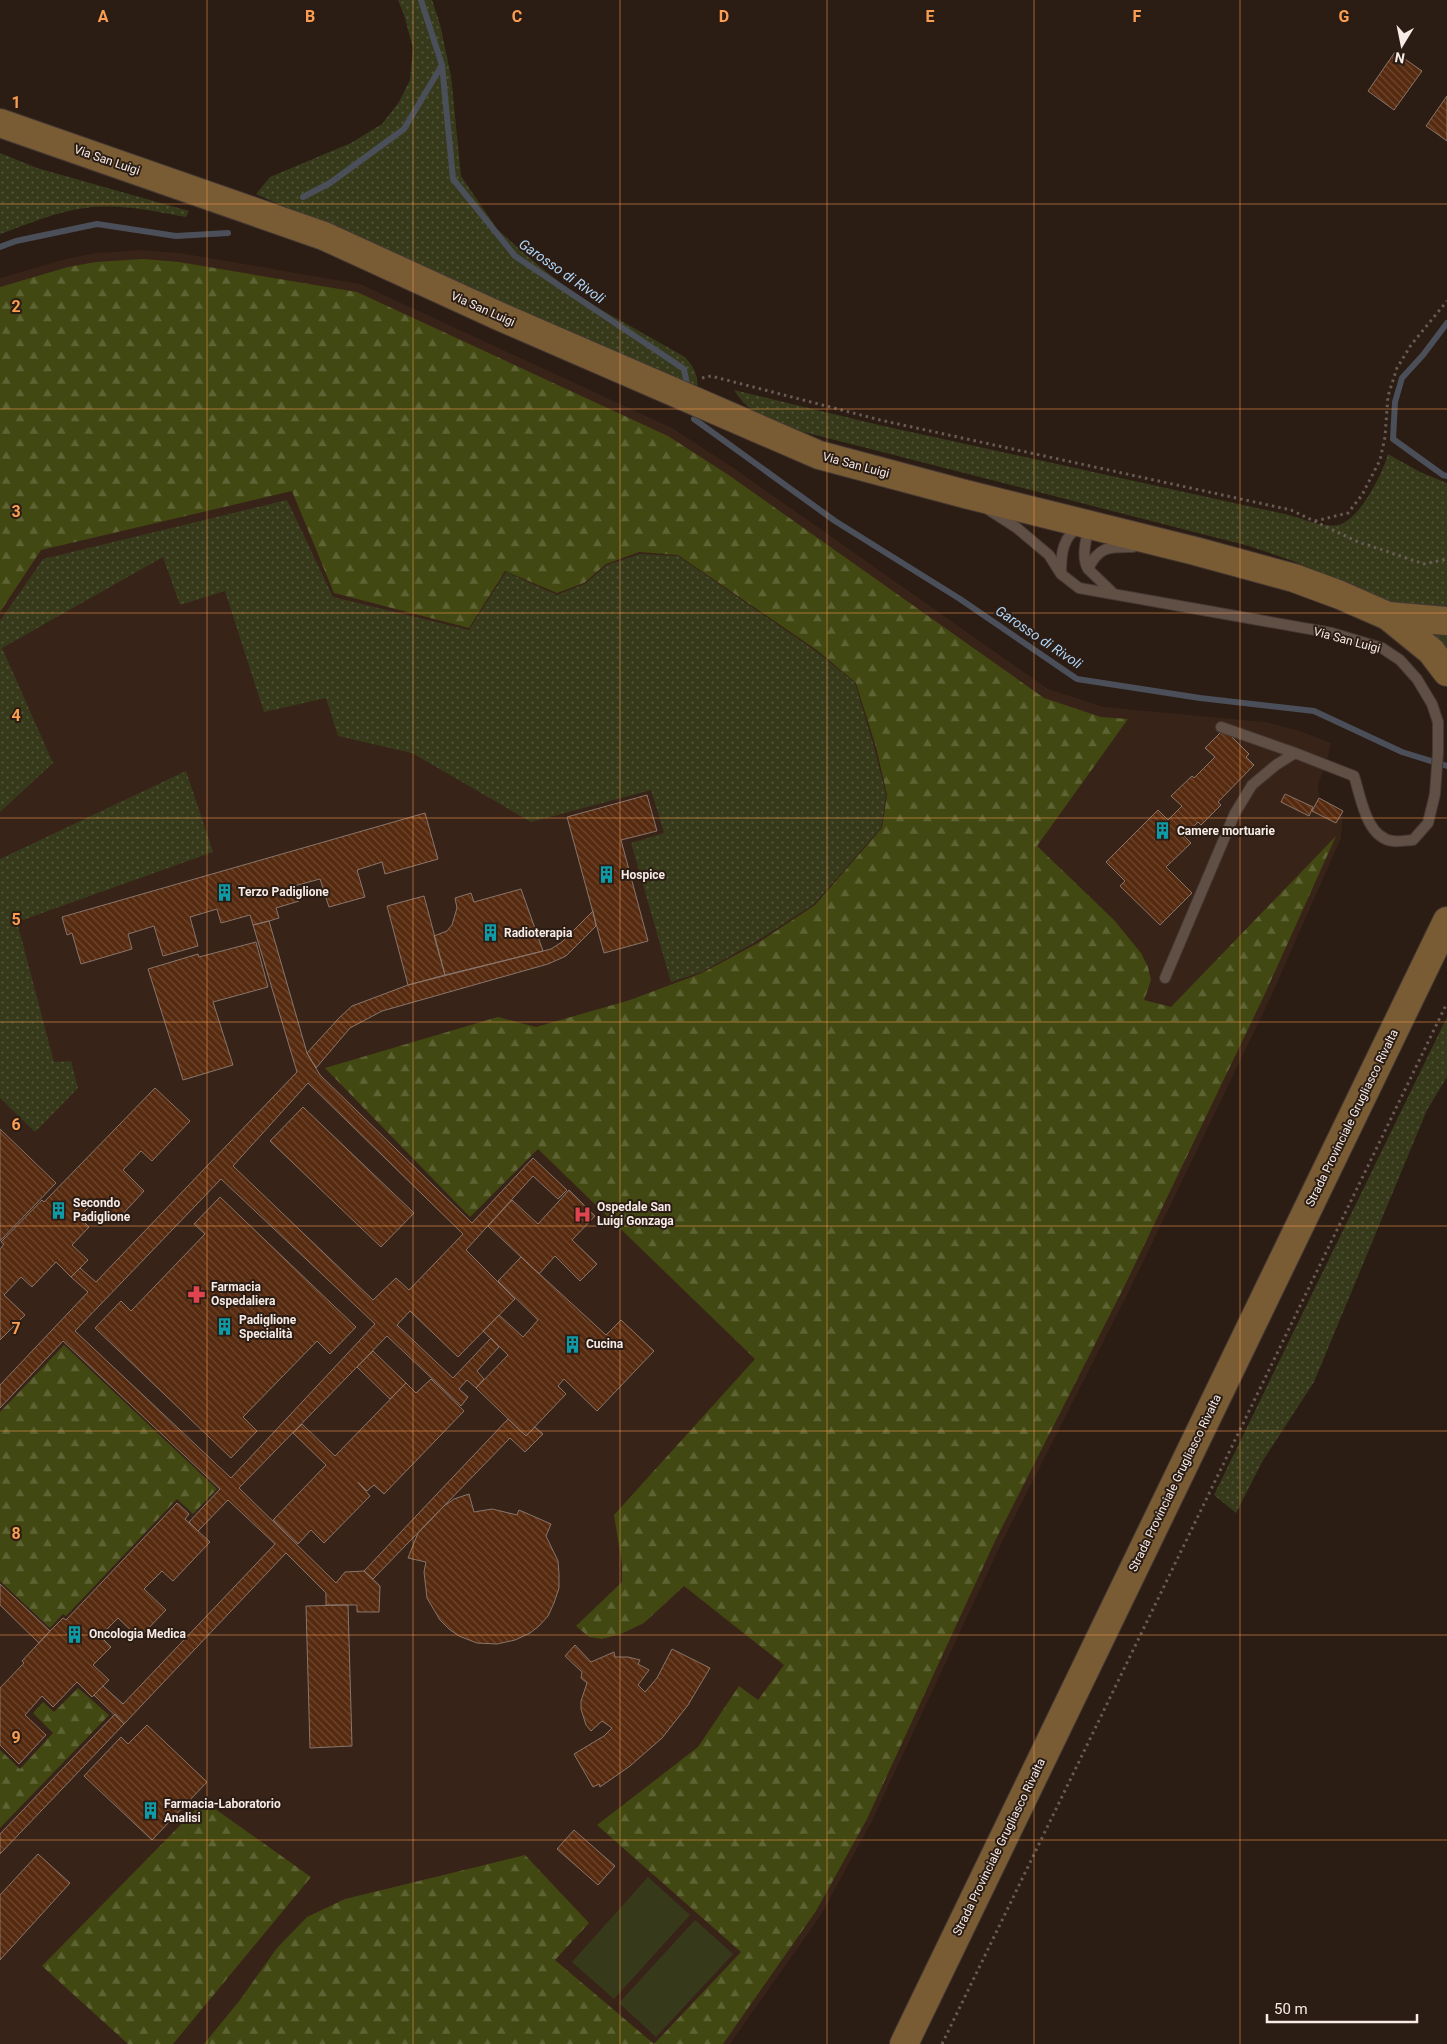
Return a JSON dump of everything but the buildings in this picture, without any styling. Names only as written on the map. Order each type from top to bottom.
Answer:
[{"type":"street","name":"Via San Luigi","points":[[0,123],[324,236],[501,318],[819,454],[965,494],[1089,524],[1294,578],[1340,595],[1388,616],[1431,651],[1447,672]]},
{"type":"street","name":"Via San Luigi","points":[[1388,616],[1447,621]]},
{"type":"street","name":"Strada Provinciale Grugliasco Rivalta","points":[[904,2044],[1447,921]]},
{"type":"lane","name":"Via San Luigi","points":[[965,494],[1017,528],[1049,555],[1060,574],[1079,588],[1332,633],[1382,648],[1400,660],[1417,679],[1432,704],[1438,722],[1435,794],[1428,823],[1413,840],[1392,841],[1376,832],[1368,820],[1354,776],[1221,727]]},
{"type":"lane","points":[[1089,524],[1085,564],[1115,595]]},
{"type":"lane","points":[[1060,574],[1062,550],[1067,540],[1074,530],[1089,524]]},
{"type":"lane","name":"Via San Luigi","points":[[1088,569],[1099,552],[1111,546],[1142,547],[1294,578]]},
{"type":"lane","points":[[1165,978],[1235,813],[1252,785],[1276,765],[1295,753]]},
{"type":"path","points":[[1314,521],[1348,513],[1362,495],[1380,460],[1385,437],[1388,396],[1397,368],[1411,345],[1447,301]]},
{"type":"path","points":[[695,380],[711,376],[880,420],[1291,510],[1356,541],[1424,564],[1447,559]]},
{"type":"path","points":[[942,2044],[1447,1003]]},
{"type":"shaded area","name":"Ospedale San Luigi Gonzaga","points":[[143,250],[180,253],[360,284],[672,428],[735,469],[1048,689],[1104,707],[1265,722],[1300,731],[1331,743],[1326,765],[1318,784],[1319,798],[1343,811],[1341,838],[1269,1001],[1130,1289],[1001,1544],[872,1821],[821,1915],[730,2044],[0,2044],[0,278],[66,259],[95,253]]},
{"type":"green space","points":[[398,0],[432,0],[440,24],[451,76],[461,176],[497,229],[577,296],[685,357],[696,373],[697,393],[256,194],[270,177],[351,143],[382,124],[399,102],[410,80],[413,48]]},
{"type":"green space","points":[[0,153],[37,168],[189,211],[186,217],[123,207],[85,208],[53,215],[0,234]]},
{"type":"green space","points":[[143,259],[179,262],[357,292],[668,436],[730,476],[1044,698],[1101,717],[1128,719],[1037,846],[1114,920],[1141,953],[1148,967],[1151,980],[1144,1000],[1171,1007],[1336,836],[1263,998],[1124,1287],[995,1541],[867,1819],[816,1911],[723,2044],[654,2044],[741,1952],[597,1825],[698,1747],[739,1686],[758,1700],[784,1665],[684,1586],[644,1623],[621,1634],[602,1639],[589,1637],[576,1626],[622,1582],[622,1564],[614,1515],[755,1359],[538,1149],[470,1217],[325,1068],[498,1017],[536,1027],[630,1000],[702,973],[758,943],[815,905],[882,828],[887,795],[876,747],[856,683],[818,651],[678,555],[639,552],[606,564],[584,583],[557,593],[505,571],[469,628],[334,593],[292,491],[41,550],[0,612],[0,287],[68,267],[96,262]]},
{"type":"green space","points":[[734,390],[879,425],[1333,526],[1346,522],[1362,506],[1376,484],[1388,454],[1420,472],[1447,483],[1447,612],[1401,607],[1293,561],[1249,546],[792,429],[759,415],[746,405]]},
{"type":"green space","points":[[287,500],[333,597],[469,630],[506,572],[557,595],[585,584],[607,565],[640,554],[678,556],[817,652],[855,683],[886,795],[881,828],[814,904],[757,941],[702,972],[671,982],[631,843],[664,833],[651,790],[531,822],[412,753],[338,736],[326,698],[264,712],[225,591],[180,605],[163,557],[2,648],[53,763],[0,812],[0,621],[43,559]]},
{"type":"green space","points":[[1427,630],[1447,631],[1447,651]]},
{"type":"green space","points":[[186,771],[213,852],[17,922],[54,1062],[71,1061],[78,1088],[35,1132],[0,1098],[0,859]]},
{"type":"green space","points":[[1447,1017],[1447,1077],[1427,1110],[1314,1382],[1262,1462],[1236,1513],[1214,1495]]},
{"type":"green space","points":[[64,1345],[217,1489],[193,1514],[177,1499],[66,1616],[63,1614],[50,1628],[0,1581],[0,1412]]},
{"type":"green space","points":[[78,1688],[109,1715],[0,1828],[0,1750],[20,1769],[53,1733],[33,1713],[43,1702],[54,1712]]},
{"type":"green space","points":[[204,1801],[311,1877],[173,2044],[128,2044],[42,1966]]},
{"type":"green space","points":[[525,1855],[589,1923],[555,1960],[654,2044],[204,2044],[240,2000],[277,1948],[307,1917],[345,1899]]},
{"type":"green space","points":[[648,1877],[690,1915],[614,1999],[572,1962]]},
{"type":"green space","points":[[695,1920],[733,1954],[656,2037],[619,2003]]},
{"type":"waterway","name":"Garosso di Rivoli","points":[[421,0],[442,65],[453,179],[515,256],[684,369],[688,390]]},
{"type":"waterway","points":[[303,197],[330,183],[404,129],[442,65]]},
{"type":"waterway","points":[[0,247],[16,241],[97,224],[176,236],[228,233]]},
{"type":"waterway","points":[[1447,323],[1423,355],[1402,378],[1395,402],[1393,439],[1447,476]]},
{"type":"waterway","name":"Garosso di Rivoli","points":[[694,419],[835,521],[960,599],[1077,679],[1200,698],[1314,711],[1402,752],[1447,766]]},
{"type":"place","name":"Camere mortuarie","points":[[1163,831]]},
{"type":"place","name":"Hospice","points":[[607,875]]},
{"type":"place","name":"Terzo Padiglione","points":[[224,892]]},
{"type":"place","name":"Radioterapia","points":[[490,933]]},
{"type":"place","name":"Secondo Padiglione","points":[[59,1210]]},
{"type":"place","name":"Ospedale San Luigi Gonzaga","points":[[583,1214]]},
{"type":"place","name":"Farmacia Ospedaliera","points":[[197,1294]]},
{"type":"place","name":"Padiglione Specialità","points":[[225,1327]]},
{"type":"place","name":"Cucina","points":[[572,1344]]},
{"type":"place","name":"Oncologia Medica","points":[[75,1634]]},
{"type":"place","name":"Farmacia-Laboratorio Analisi","points":[[150,1811]]}]
